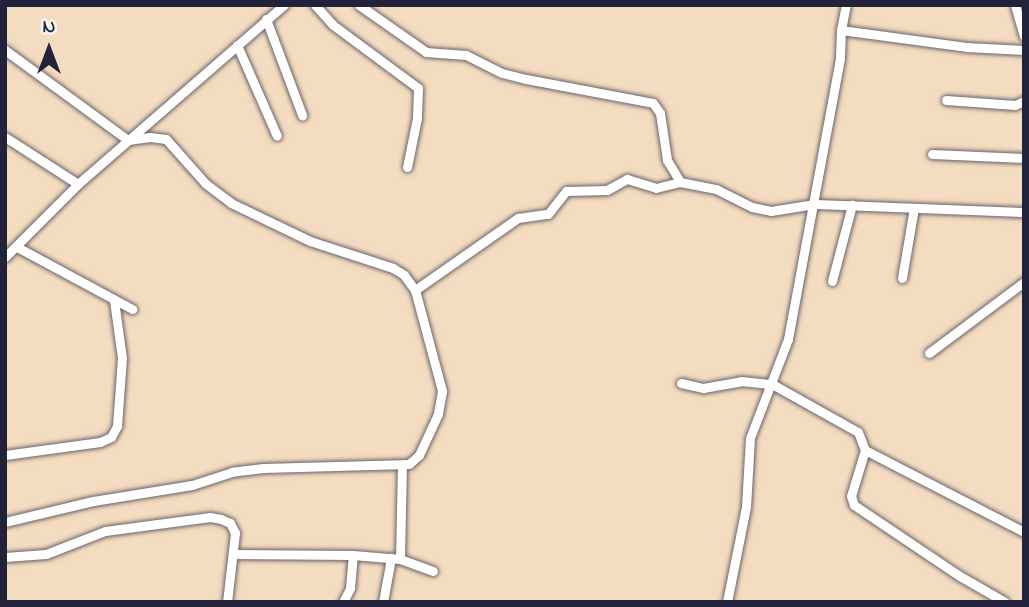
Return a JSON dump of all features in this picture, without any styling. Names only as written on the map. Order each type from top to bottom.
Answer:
[{"type":"street","points":[[5,257],[78,184],[284,5]]},
{"type":"street","points":[[315,5],[332,25],[418,88],[420,94],[417,118],[407,167]]},
{"type":"street","points":[[359,5],[426,52],[466,55],[502,73],[653,103],[660,113],[667,160],[680,182]]},
{"type":"street","points":[[727,602],[745,516],[750,438],[788,339],[814,204],[829,104],[840,58],[841,30],[846,5]]},
{"type":"street","points":[[1015,5],[1024,36]]},
{"type":"street","points":[[266,19],[302,115]]},
{"type":"street","points":[[841,30],[966,47],[1024,50]]},
{"type":"street","points":[[237,45],[277,136]]},
{"type":"street","points":[[5,50],[128,140],[150,137],[166,139],[206,184],[231,203],[310,241],[393,268],[415,290],[442,391],[438,414],[413,463],[263,468],[232,472],[192,485],[93,501],[5,522]]},
{"type":"street","points":[[946,100],[1015,105],[1024,102]]},
{"type":"street","points":[[5,138],[78,184]]},
{"type":"street","points":[[932,154],[1024,158]]},
{"type":"street","points":[[415,290],[508,223],[518,218],[548,214],[566,191],[607,190],[627,179],[656,188],[680,182],[720,190],[761,210],[814,204],[1024,212]]},
{"type":"street","points":[[832,281],[852,205]]},
{"type":"street","points":[[902,278],[914,208]]},
{"type":"street","points":[[17,247],[132,309]]},
{"type":"street","points":[[929,353],[1024,282]]},
{"type":"street","points":[[5,455],[100,442],[111,437],[117,426],[122,358],[114,300]]},
{"type":"street","points":[[681,383],[703,388],[741,381],[772,384],[858,432],[865,450],[851,496],[854,505],[958,575],[1005,602]]},
{"type":"street","points":[[865,450],[1024,532]]},
{"type":"street","points":[[383,602],[395,559],[402,465]]},
{"type":"street","points":[[5,557],[46,554],[105,531],[210,517],[230,523],[235,533],[227,602]]},
{"type":"street","points":[[233,554],[353,555],[395,559],[433,570]]},
{"type":"street","points":[[343,602],[350,587],[353,555]]}]
